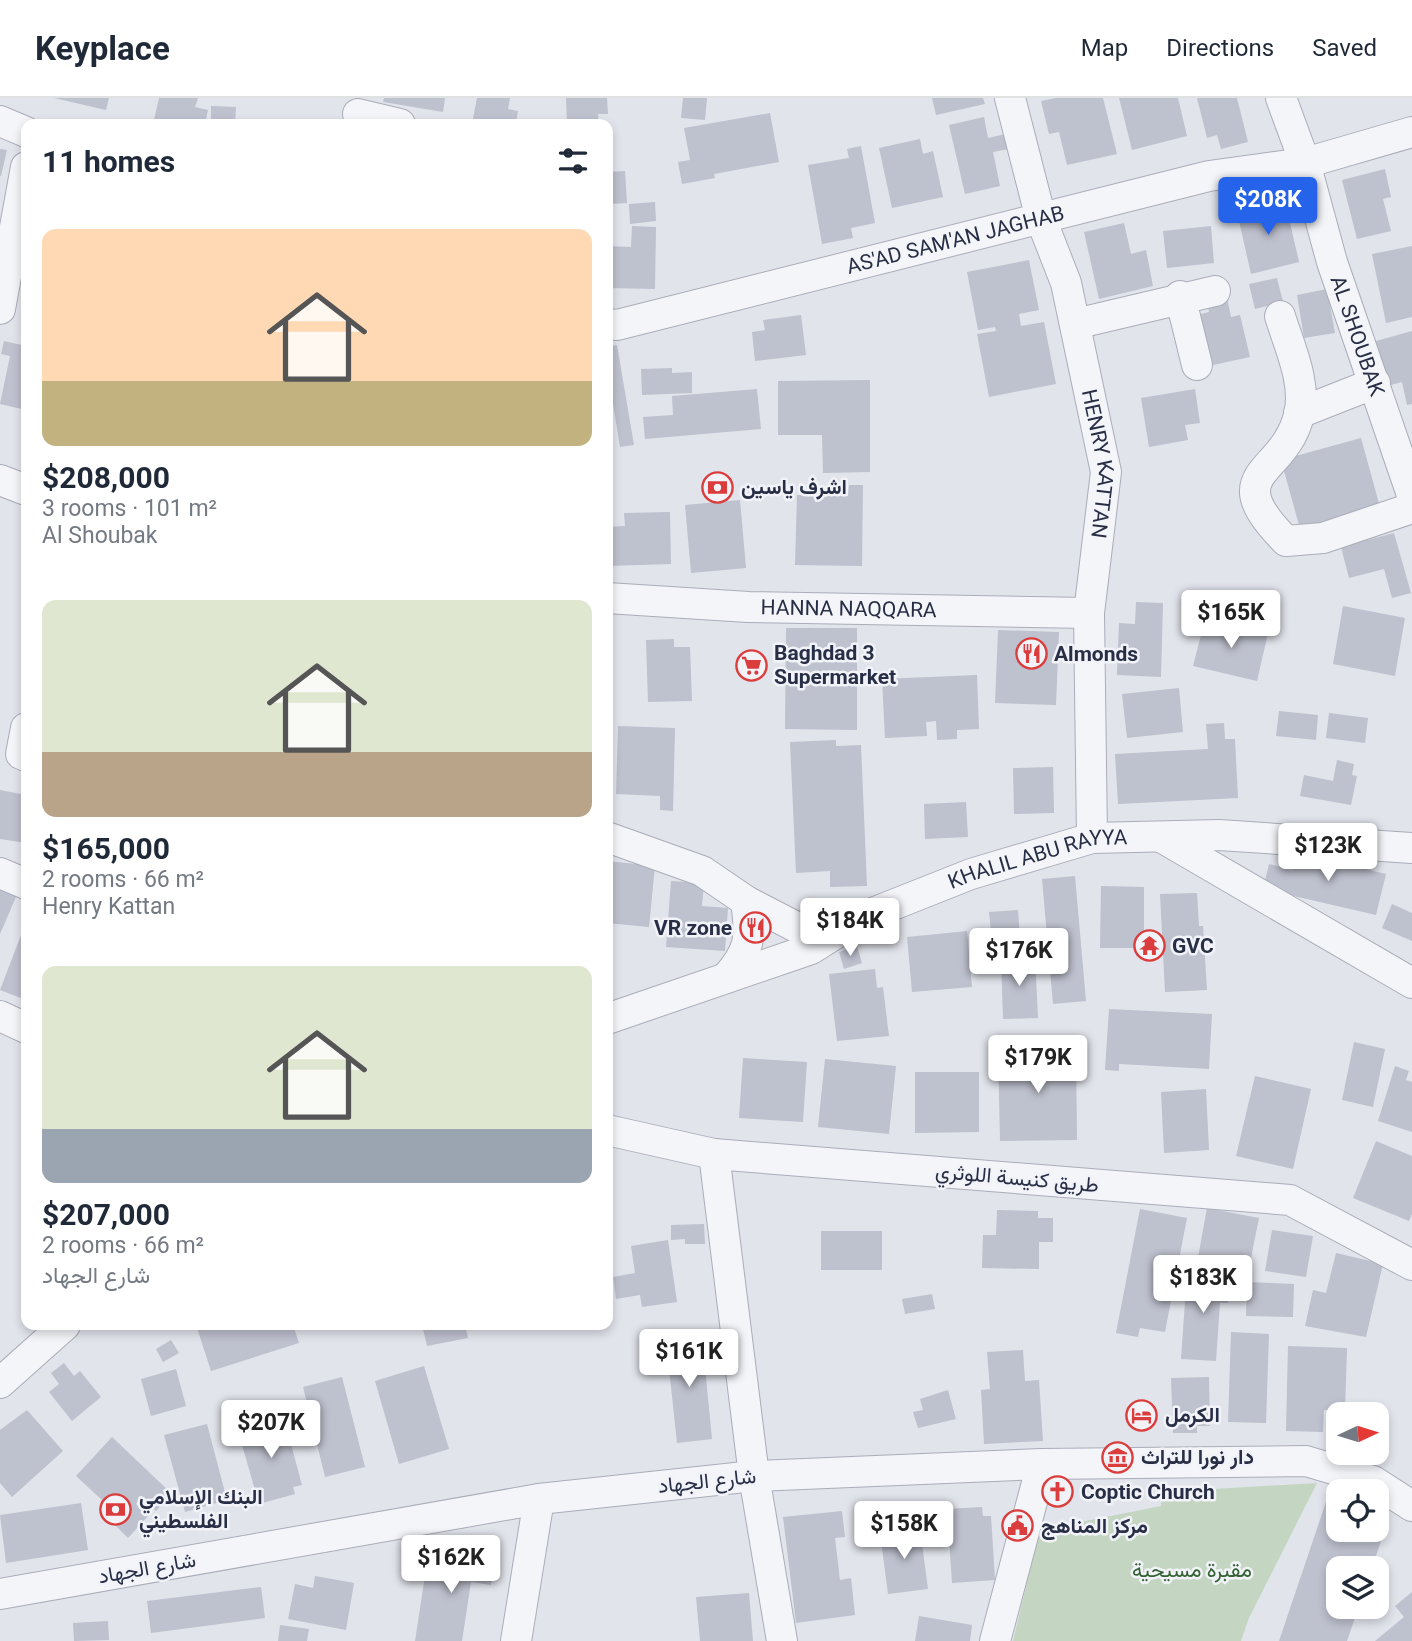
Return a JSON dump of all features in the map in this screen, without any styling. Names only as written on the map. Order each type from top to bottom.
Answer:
[{"type":"street","points":[[5,98],[0,121],[21,130]]},
{"type":"street","name":"HENRY KATTAN","points":[[1010,98],[1041,219],[1066,283],[1106,472],[1089,613],[1092,838]]},
{"type":"street","name":"AL SHOUBAK","points":[[1281,98],[1305,163],[1332,262],[1412,495]]},
{"type":"street","points":[[358,112],[382,119]]},
{"type":"street","name":"AS'AD SAM'AN JAGHAB","points":[[613,325],[1209,176],[1305,163],[1412,132]]},
{"type":"street","points":[[0,309],[21,194]]},
{"type":"street","points":[[1074,324],[1180,296],[1215,290]]},
{"type":"street","points":[[1180,296],[1197,365]]},
{"type":"street","points":[[1280,316],[1297,373],[1299,413],[1293,432],[1256,479],[1254,498],[1265,519],[1286,541],[1323,538],[1412,508]]},
{"type":"street","points":[[1299,413],[1375,383]]},
{"type":"street","points":[[0,480],[21,488]]},
{"type":"street","name":"HANNA NAQQARA","points":[[613,598],[748,607],[1089,613]]},
{"type":"street","name":"KHALIL ABU RAYYA","points":[[613,1017],[811,949],[851,923],[971,874],[1092,838],[1219,835],[1412,848]]},
{"type":"street","points":[[1160,837],[1412,983]]},
{"type":"street","points":[[613,840],[702,871],[746,901],[800,929],[851,923]]},
{"type":"street","points":[[0,873],[21,882]]},
{"type":"street","points":[[726,978],[743,959],[751,934],[746,901]]},
{"type":"street","points":[[0,1016],[21,1026]]},
{"type":"street","name":"طريق كنيسة اللوثري","points":[[613,1131],[714,1154],[1290,1200],[1412,1265]]},
{"type":"street","points":[[714,1154],[754,1476],[782,1641]]},
{"type":"street","points":[[0,1383],[59,1330]]},
{"type":"street","name":"شارع الجهاد","points":[[0,1594],[539,1499],[754,1476],[1042,1464],[1306,1461],[1373,1481],[1412,1506]]},
{"type":"street","points":[[995,1641],[1042,1464]]},
{"type":"street","points":[[516,1641],[539,1499]]},
{"type":"green space","name":"مقبرة مسيحية","points":[[1317,1483],[1249,1618],[1241,1641],[1013,1641],[1038,1537],[1060,1526],[1161,1506],[1162,1492]]},
{"type":"building","points":[[54,98],[109,98],[106,110]]},
{"type":"building","points":[[159,98],[198,98],[195,107],[208,110],[206,119],[154,119]]},
{"type":"building","points":[[384,98],[445,98],[443,112],[383,102]]},
{"type":"building","points":[[477,98],[510,98],[508,109],[518,111],[517,119],[473,119]]},
{"type":"building","points":[[566,98],[607,98],[608,114],[598,114],[598,119],[567,119]]},
{"type":"building","points":[[683,98],[707,98],[705,120],[681,118]]},
{"type":"building","points":[[932,98],[983,98],[985,104],[936,115]]},
{"type":"building","points":[[1056,98],[1103,98],[1117,154],[1067,165],[1059,132],[1049,134],[1041,101]]},
{"type":"building","points":[[1119,98],[1178,98],[1187,136],[1132,150]]},
{"type":"building","points":[[1197,98],[1237,98],[1248,142],[1221,149],[1217,135],[1207,138]]},
{"type":"building","points":[[211,106],[236,107],[235,119],[211,119]]},
{"type":"building","points":[[770,113],[779,162],[714,174],[715,178],[682,184],[678,162],[690,160],[684,128]]},
{"type":"building","points":[[984,117],[988,138],[1010,133],[1014,148],[993,152],[1000,186],[965,194],[949,125]]},
{"type":"building","points":[[920,139],[923,154],[933,151],[943,197],[892,208],[879,148]]},
{"type":"building","points":[[861,146],[875,223],[851,228],[853,238],[822,244],[808,165],[849,158],[847,149]]},
{"type":"building","points":[[0,149],[7,150],[1,176],[0,176]]},
{"type":"building","points":[[1385,169],[1391,197],[1383,199],[1391,231],[1357,239],[1342,180]]},
{"type":"building","points":[[625,171],[627,203],[613,204],[613,172]]},
{"type":"building","points":[[1285,201],[1299,262],[1251,274],[1237,212]]},
{"type":"building","points":[[655,202],[656,221],[630,224],[629,204]]},
{"type":"building","points":[[1124,223],[1131,254],[1146,250],[1153,286],[1099,299],[1084,232]]},
{"type":"building","points":[[632,226],[656,227],[655,289],[613,288],[613,246],[631,247]]},
{"type":"building","points":[[1211,226],[1214,263],[1167,268],[1163,231]]},
{"type":"building","points":[[1412,246],[1412,317],[1386,323],[1372,254]]},
{"type":"building","points":[[1029,260],[1039,310],[1019,314],[1021,326],[1044,322],[1056,384],[989,397],[977,334],[996,331],[995,327],[978,330],[967,272]]},
{"type":"building","points":[[1277,278],[1283,302],[1255,309],[1249,284]]},
{"type":"building","points":[[1327,289],[1335,333],[1304,338],[1297,295]]},
{"type":"building","points":[[1227,298],[1231,317],[1240,315],[1250,357],[1204,367],[1193,316],[1209,312],[1207,303]]},
{"type":"building","points":[[801,315],[806,355],[755,361],[752,332],[765,330],[763,320]]},
{"type":"building","points":[[1412,331],[1412,404],[1407,405],[1402,382],[1387,386],[1376,341]]},
{"type":"building","points":[[4,341],[21,345],[21,409],[0,404],[10,356],[1,354]]},
{"type":"building","points":[[617,345],[634,445],[620,447],[613,404],[613,346]]},
{"type":"building","points":[[672,368],[672,373],[692,372],[692,393],[642,395],[641,369]]},
{"type":"building","points":[[870,380],[870,472],[823,473],[822,435],[778,435],[778,381]]},
{"type":"building","points":[[757,389],[761,429],[645,439],[643,417],[673,415],[672,396]]},
{"type":"building","points":[[1195,389],[1200,423],[1185,425],[1188,440],[1149,447],[1141,398]]},
{"type":"building","points":[[1361,438],[1380,507],[1302,536],[1281,460]]},
{"type":"building","points":[[849,485],[863,485],[862,566],[795,565],[797,495],[848,496]]},
{"type":"building","points":[[740,500],[746,568],[691,573],[685,505]]},
{"type":"building","points":[[670,512],[671,564],[613,566],[613,527],[625,526],[624,513]]},
{"type":"building","points":[[1394,533],[1411,593],[1392,598],[1384,569],[1349,578],[1341,547]]},
{"type":"building","points":[[1136,602],[1163,603],[1161,677],[1117,675],[1119,623],[1135,624]]},
{"type":"building","points":[[1343,606],[1405,618],[1395,676],[1333,664]]},
{"type":"building","points":[[1210,619],[1268,633],[1257,681],[1193,666],[1202,631],[1207,632]]},
{"type":"building","points":[[786,628],[857,628],[857,730],[785,729]]},
{"type":"building","points":[[998,630],[1059,632],[1056,705],[995,703]]},
{"type":"building","points":[[674,639],[674,647],[690,647],[692,701],[648,702],[646,640]]},
{"type":"building","points":[[977,675],[979,729],[957,730],[957,739],[937,740],[936,721],[926,722],[927,736],[885,738],[882,679]]},
{"type":"building","points":[[1179,688],[1183,732],[1127,738],[1122,694]]},
{"type":"building","points":[[1279,711],[1318,715],[1316,740],[1276,736]]},
{"type":"building","points":[[1329,713],[1368,718],[1365,743],[1326,738]]},
{"type":"building","points":[[1224,723],[1225,739],[1235,739],[1238,798],[1118,804],[1115,754],[1208,749],[1206,724]]},
{"type":"building","points":[[618,726],[675,728],[673,811],[660,810],[660,796],[616,794]]},
{"type":"building","points":[[836,740],[836,746],[861,745],[867,886],[830,887],[830,871],[796,873],[790,742]]},
{"type":"building","points":[[1337,760],[1354,764],[1352,775],[1357,776],[1351,805],[1300,796],[1304,775],[1333,781]]},
{"type":"building","points":[[1053,767],[1054,813],[1014,814],[1013,768]]},
{"type":"building","points":[[0,790],[21,794],[21,842],[0,839]]},
{"type":"building","points":[[966,802],[968,837],[925,839],[924,804]]},
{"type":"building","points":[[1296,852],[1386,874],[1376,915],[1263,889],[1269,864],[1292,870]]},
{"type":"building","points":[[613,862],[655,866],[649,927],[613,924]]},
{"type":"building","points":[[1075,876],[1086,1001],[1053,1004],[1042,879]]},
{"type":"building","points":[[671,881],[704,883],[702,906],[728,908],[725,951],[666,947]]},
{"type":"building","points":[[0,882],[19,890],[0,934]]},
{"type":"building","points":[[1101,886],[1144,887],[1144,948],[1100,948]]},
{"type":"building","points":[[1197,893],[1199,926],[1203,926],[1207,990],[1165,992],[1160,894]]},
{"type":"building","points":[[1392,904],[1412,913],[1412,941],[1382,928]]},
{"type":"building","points":[[1018,910],[1020,939],[992,941],[989,912]]},
{"type":"building","points":[[967,931],[972,987],[912,992],[907,937]]},
{"type":"building","points":[[21,935],[21,998],[0,990]]},
{"type":"building","points":[[857,946],[862,963],[844,969],[839,952]]},
{"type":"building","points":[[1035,957],[1038,1018],[1003,1019],[1001,959]]},
{"type":"building","points":[[875,969],[877,988],[883,987],[889,1036],[837,1041],[829,974]]},
{"type":"building","points":[[1109,1009],[1212,1014],[1209,1069],[1119,1064],[1119,1071],[1105,1070]]},
{"type":"building","points":[[1354,1042],[1385,1049],[1373,1107],[1342,1100]]},
{"type":"building","points":[[1076,1050],[1077,1140],[1000,1141],[998,1051]]},
{"type":"building","points":[[743,1058],[807,1062],[803,1122],[739,1118]]},
{"type":"building","points":[[825,1059],[896,1066],[889,1134],[818,1127]]},
{"type":"building","points":[[1395,1066],[1409,1071],[1406,1080],[1412,1082],[1412,1132],[1378,1121]]},
{"type":"building","points":[[915,1072],[979,1072],[979,1132],[915,1133]]},
{"type":"building","points":[[1255,1076],[1311,1089],[1293,1169],[1236,1156]]},
{"type":"building","points":[[1206,1089],[1209,1150],[1164,1153],[1161,1092]]},
{"type":"building","points":[[1376,1141],[1412,1156],[1412,1214],[1409,1221],[1353,1198]]},
{"type":"building","points":[[1207,1208],[1259,1218],[1248,1273],[1197,1263]]},
{"type":"building","points":[[1140,1209],[1187,1218],[1165,1332],[1140,1328],[1138,1337],[1116,1333]]},
{"type":"building","points":[[997,1210],[1038,1211],[1038,1218],[1053,1218],[1053,1242],[1039,1242],[1039,1269],[982,1268],[983,1235],[996,1235]]},
{"type":"building","points":[[704,1224],[705,1244],[685,1244],[685,1239],[671,1240],[671,1225]]},
{"type":"building","points":[[1272,1230],[1313,1236],[1306,1277],[1265,1271]]},
{"type":"building","points":[[821,1231],[882,1231],[882,1270],[821,1270]]},
{"type":"building","points":[[668,1240],[677,1302],[642,1307],[640,1295],[616,1299],[613,1277],[635,1273],[631,1246]]},
{"type":"building","points":[[1336,1253],[1383,1264],[1366,1337],[1305,1326],[1313,1290],[1326,1293]]},
{"type":"building","points":[[1187,1273],[1229,1276],[1228,1303],[1220,1303],[1216,1361],[1181,1359]]},
{"type":"building","points":[[1247,1282],[1294,1284],[1293,1317],[1246,1316]]},
{"type":"building","points":[[932,1294],[935,1309],[905,1314],[902,1299]]},
{"type":"building","points":[[198,1330],[295,1330],[299,1343],[211,1371]]},
{"type":"building","points":[[423,1330],[466,1330],[468,1338],[427,1346]]},
{"type":"building","points":[[1231,1332],[1269,1334],[1266,1423],[1228,1422]]},
{"type":"building","points":[[702,1336],[712,1439],[677,1443],[666,1340]]},
{"type":"building","points":[[171,1340],[179,1353],[163,1362],[156,1349]]},
{"type":"building","points":[[1288,1346],[1347,1348],[1345,1402],[1326,1402],[1323,1432],[1286,1431]]},
{"type":"building","points":[[1023,1350],[1025,1381],[1039,1380],[1043,1441],[984,1444],[981,1390],[990,1389],[987,1352]]},
{"type":"building","points":[[64,1363],[74,1376],[80,1371],[101,1397],[72,1421],[49,1392],[59,1384],[51,1373]]},
{"type":"building","points":[[424,1366],[449,1449],[399,1464],[375,1381]]},
{"type":"building","points":[[176,1369],[186,1406],[151,1416],[141,1379]]},
{"type":"building","points":[[342,1377],[365,1467],[325,1477],[303,1387]]},
{"type":"building","points":[[1209,1377],[1210,1426],[1197,1426],[1197,1433],[1173,1433],[1171,1378]]},
{"type":"building","points":[[948,1390],[956,1419],[918,1428],[913,1412],[923,1410],[920,1399]]},
{"type":"building","points":[[27,1410],[63,1451],[12,1497],[0,1483],[0,1430]]},
{"type":"building","points":[[284,1418],[302,1485],[293,1487],[295,1494],[259,1504],[238,1431]]},
{"type":"building","points":[[207,1424],[227,1500],[185,1512],[164,1435]]},
{"type":"building","points":[[112,1437],[172,1494],[156,1511],[142,1497],[136,1504],[148,1516],[128,1538],[109,1519],[115,1512],[76,1476]]},
{"type":"building","points":[[1326,1502],[1326,1542],[1381,1542],[1376,1556],[1326,1556],[1326,1619],[1355,1619],[1347,1641],[1279,1641]]},
{"type":"building","points":[[81,1503],[88,1550],[6,1563],[0,1515]]},
{"type":"building","points":[[982,1507],[983,1516],[991,1516],[995,1580],[952,1583],[947,1509]]},
{"type":"building","points":[[842,1511],[845,1537],[835,1538],[840,1580],[851,1578],[855,1615],[796,1623],[783,1517]]},
{"type":"building","points":[[920,1528],[928,1589],[888,1594],[880,1533]]},
{"type":"building","points":[[451,1548],[495,1554],[491,1585],[471,1582],[462,1641],[415,1641],[426,1569],[448,1573]]},
{"type":"building","points":[[315,1576],[354,1583],[346,1630],[288,1619],[295,1584],[313,1588]]},
{"type":"building","points":[[261,1587],[265,1618],[151,1633],[147,1601]]},
{"type":"building","points":[[1412,1592],[1412,1641],[1375,1641],[1404,1617],[1395,1606]]},
{"type":"building","points":[[749,1593],[753,1641],[700,1641],[696,1597]]},
{"type":"building","points":[[919,1616],[972,1625],[970,1641],[915,1641]]},
{"type":"building","points":[[108,1621],[109,1640],[74,1641],[73,1623]]},
{"type":"building","points":[[280,1625],[309,1629],[307,1641],[278,1641]]},
{"type":"place","name":"اشرف ياسين","points":[[718,487]]},
{"type":"place","name":"Almonds","points":[[1031,654]]},
{"type":"place","name":"Baghdad 3 Supermarket","points":[[751,665]]},
{"type":"place","name":"VR zone","points":[[755,928]]},
{"type":"place","name":"GVC","points":[[1149,946]]},
{"type":"place","name":"الكرمل","points":[[1142,1415]]},
{"type":"place","name":"دار نورا للتراث","points":[[1118,1457]]},
{"type":"place","name":"Coptic Church","points":[[1058,1492]]},
{"type":"place","name":"البنك الإسلامي الفلسطيني","points":[[116,1509]]},
{"type":"place","name":"مركز المناهج","points":[[1018,1526]]}]
